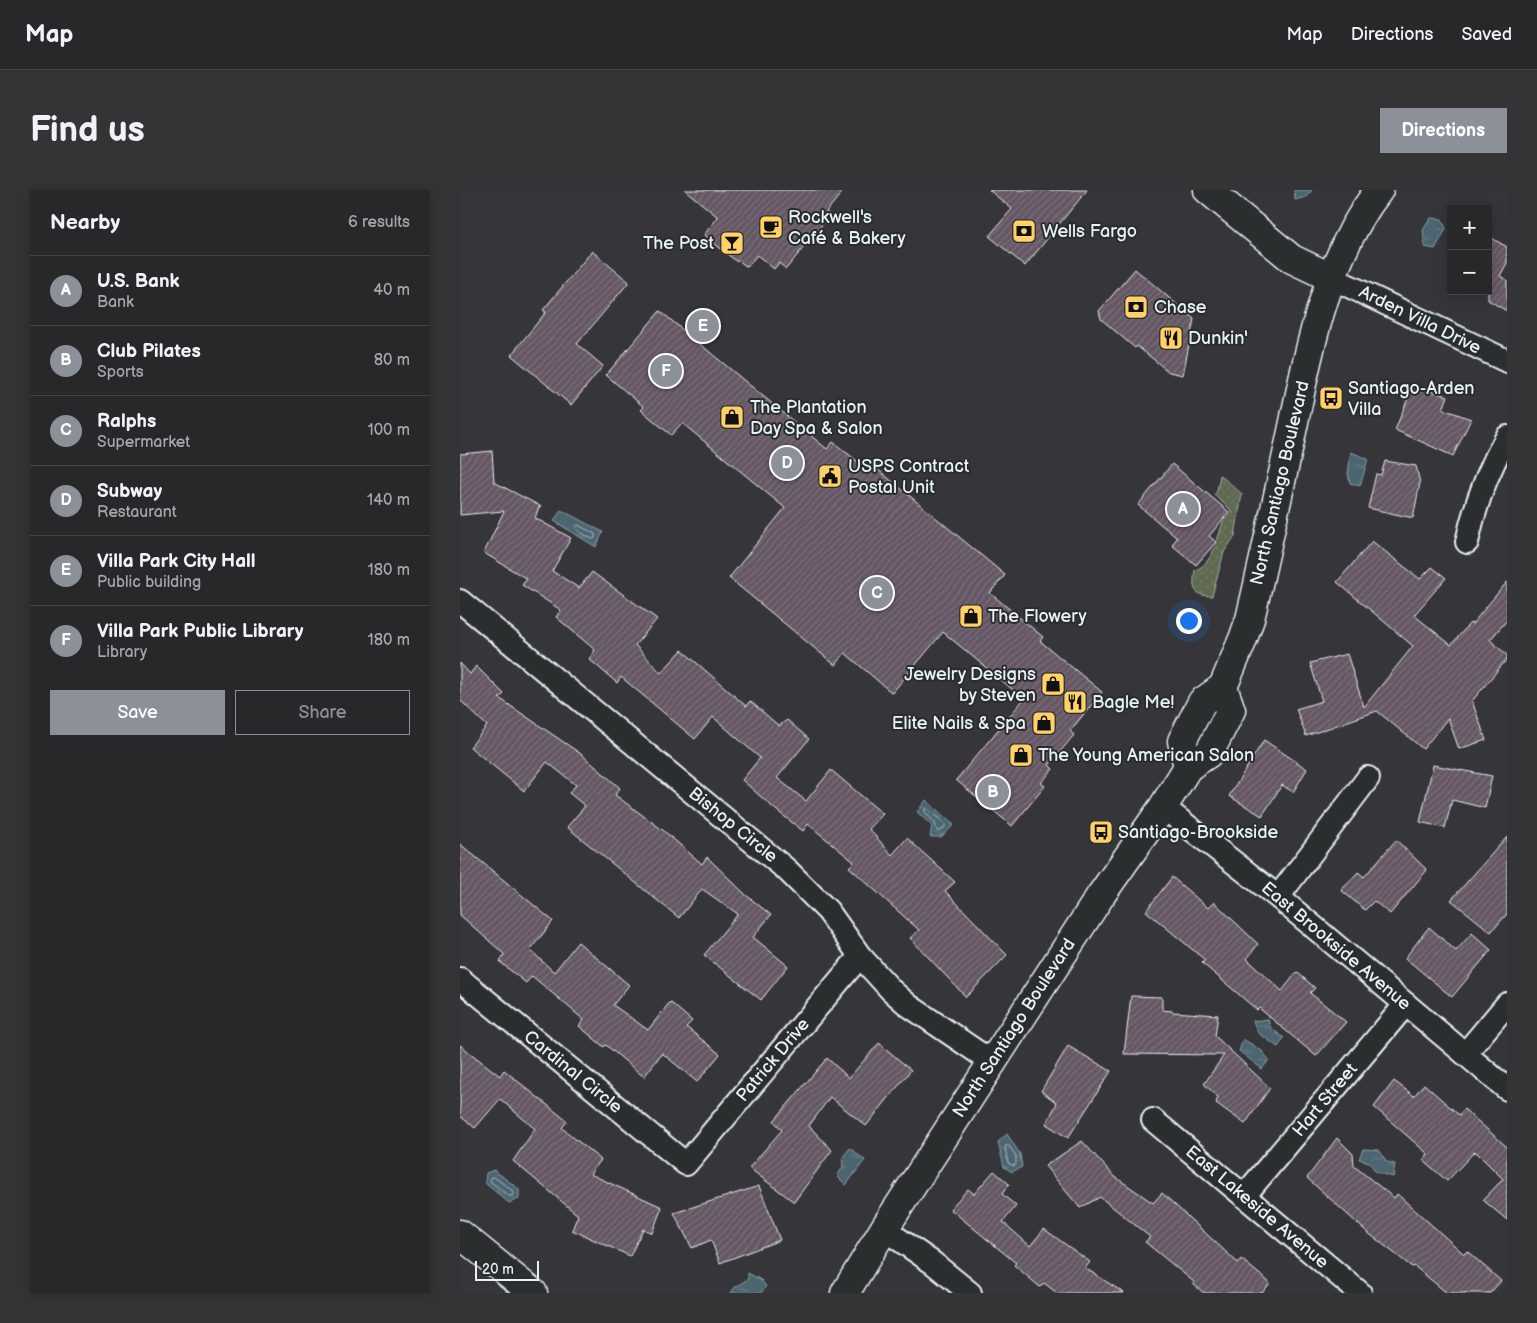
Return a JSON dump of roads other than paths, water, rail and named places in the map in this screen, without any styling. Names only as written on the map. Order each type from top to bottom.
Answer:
[{"type":"main road","points":[[1208,190],[1292,259],[1332,278]]},
{"type":"main road","name":"North Santiago Boulevard","points":[[845,1293],[884,1229],[1101,895],[1188,767],[1209,753],[1231,710],[1223,687],[1250,619],[1304,374],[1319,320],[1332,278],[1358,222],[1379,190]]},
{"type":"main road","points":[[460,1234],[533,1293]]},
{"type":"street","name":"Arden Villa Drive","points":[[1332,278],[1507,361]]},
{"type":"street","points":[[1467,542],[1475,508],[1483,486],[1507,437]]},
{"type":"street","name":"Bishop Circle","points":[[460,601],[787,870],[828,911],[874,974],[908,1005],[992,1062]]},
{"type":"street","points":[[1278,897],[1368,778]]},
{"type":"street","name":"East Brookside Avenue","points":[[1163,806],[1278,897],[1507,1089]]},
{"type":"street","name":"Patrick Drive","points":[[686,1164],[860,956]]},
{"type":"street","name":"Cardinal Circle","points":[[460,979],[686,1164]]},
{"type":"street","name":"Hart Street","points":[[1244,1196],[1406,1004]]},
{"type":"street","points":[[1465,1054],[1507,1004]]},
{"type":"street","name":"East Lakeside Avenue","points":[[1153,1120],[1360,1293]]},
{"type":"street","points":[[884,1229],[933,1263],[970,1293]]},
{"type":"water","points":[[1294,190],[1312,190],[1306,197],[1295,200]]},
{"type":"water","points":[[1431,218],[1442,219],[1446,229],[1435,249],[1425,247],[1423,230]]},
{"type":"water","points":[[1351,452],[1368,459],[1360,486],[1350,483],[1348,474]]},
{"type":"water","points":[[561,510],[603,532],[596,547],[554,521]]},
{"type":"water","points":[[926,800],[954,825],[941,837],[930,837],[932,826],[917,812]]},
{"type":"water","points":[[1268,1019],[1270,1027],[1284,1038],[1278,1047],[1258,1033],[1253,1021]]},
{"type":"water","points":[[1243,1039],[1262,1051],[1269,1060],[1262,1069],[1239,1051]]},
{"type":"water","points":[[1007,1134],[1020,1154],[1022,1167],[1012,1172],[1004,1167],[998,1142]]},
{"type":"water","points":[[850,1148],[865,1160],[846,1185],[837,1176],[843,1167],[842,1158]]},
{"type":"water","points":[[1363,1149],[1379,1150],[1387,1162],[1395,1164],[1393,1177],[1376,1172],[1369,1162],[1359,1159]]},
{"type":"water","points":[[494,1170],[519,1189],[519,1199],[509,1203],[485,1183],[486,1173]]},
{"type":"water","points":[[748,1273],[761,1280],[766,1286],[761,1293],[731,1293],[735,1287],[748,1279]]},
{"type":"place","name":"Rockwell's Café & Bakery","points":[[771,227]]},
{"type":"place","name":"Wells Fargo","points":[[1024,231]]},
{"type":"place","name":"The Post","points":[[732,243]]},
{"type":"place","name":"Chase","points":[[1136,307]]},
{"type":"place","name":"Villa Park City Hall","points":[[703,326]]},
{"type":"place","name":"Dunkin'","points":[[1171,338]]},
{"type":"place","name":"Villa Park Public Library","points":[[666,371]]},
{"type":"place","name":"Santiago-Arden Villa","points":[[1331,398]]},
{"type":"place","name":"The Plantation Day Spa & Salon","points":[[732,417]]},
{"type":"place","name":"Subway","points":[[787,463]]},
{"type":"place","name":"USPS Contract Postal Unit","points":[[830,476]]},
{"type":"place","name":"U.S. Bank","points":[[1183,509]]},
{"type":"place","name":"Ralphs","points":[[877,593]]},
{"type":"place","name":"The Flowery","points":[[971,616]]},
{"type":"place","name":"Jewelry Designs by Steven","points":[[1053,684]]},
{"type":"place","name":"Bagle Me!","points":[[1075,702]]},
{"type":"place","name":"Elite Nails & Spa","points":[[1044,723]]},
{"type":"place","name":"The Young American Salon","points":[[1021,755]]},
{"type":"place","name":"Club Pilates","points":[[993,792]]},
{"type":"place","name":"Santiago-Brookside","points":[[1101,832]]}]
